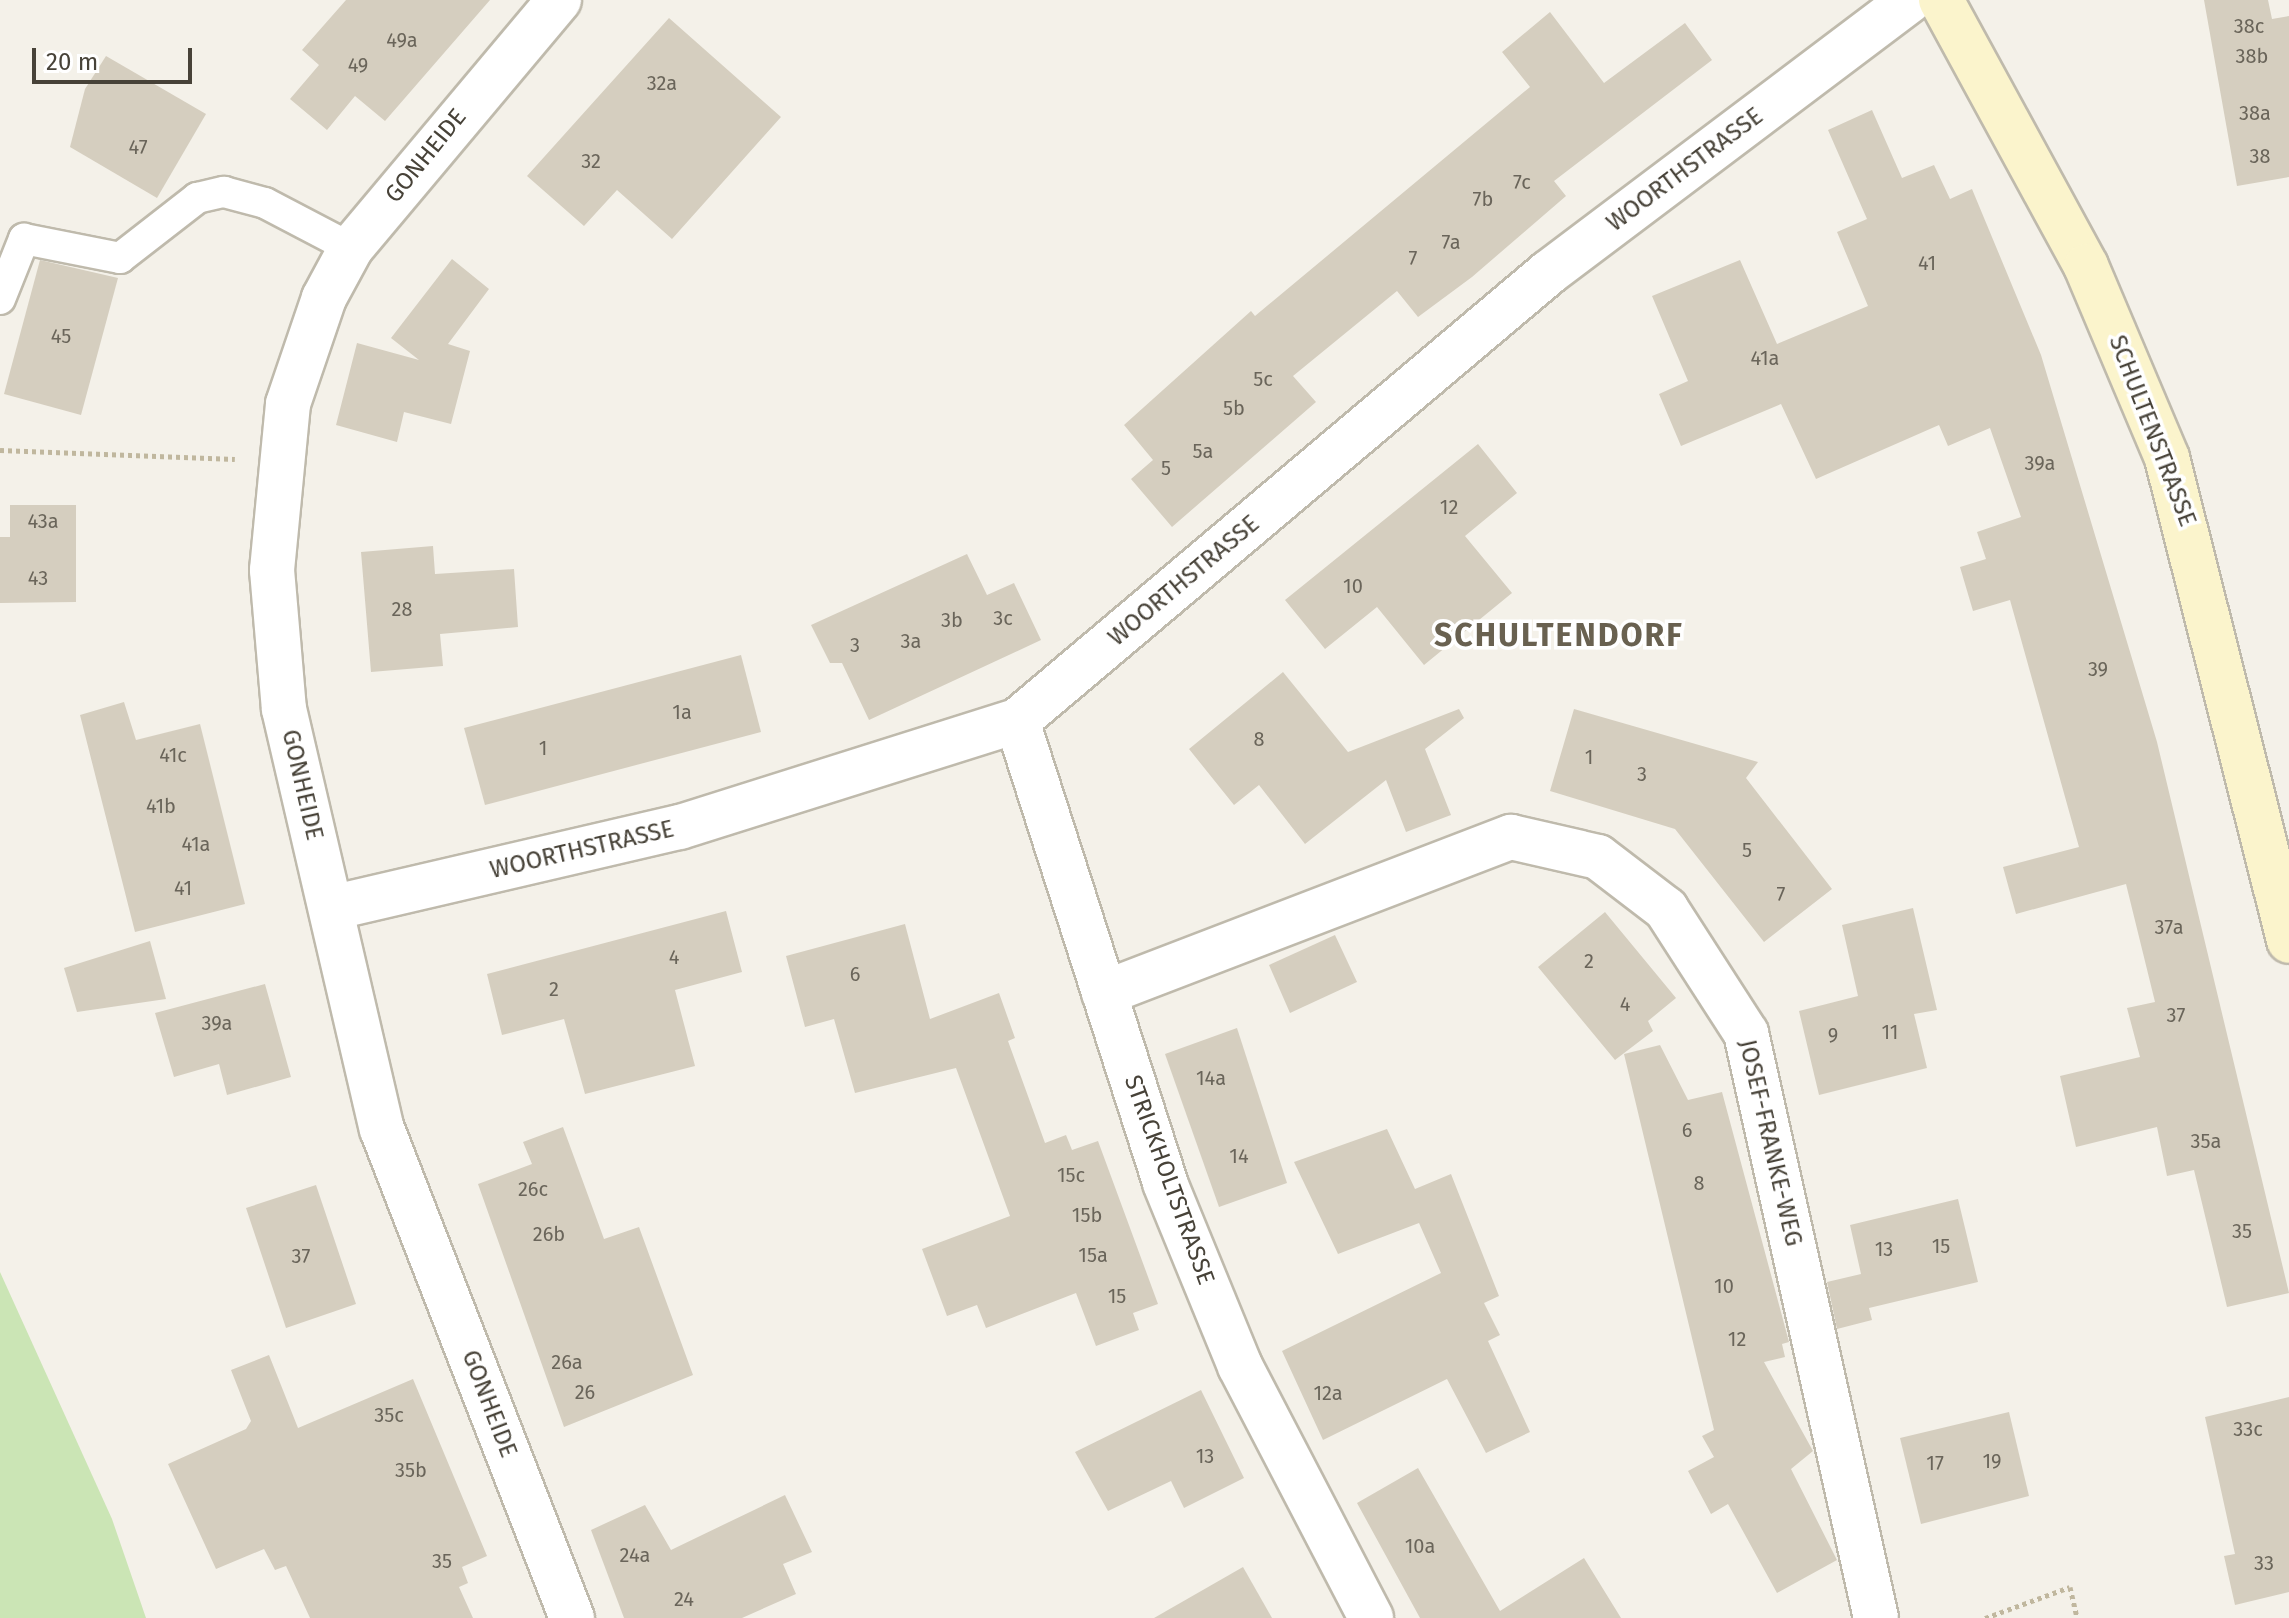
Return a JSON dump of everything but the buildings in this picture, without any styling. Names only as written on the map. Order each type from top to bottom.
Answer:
[{"type":"main road","name":"SCHULTENSTRASSE","points":[[1941,0],[2072,238],[2167,458],[2289,941]]},
{"type":"street","name":"GONHEIDE","points":[[559,0],[351,248],[304,349],[281,461],[272,570],[284,709],[382,1129],[572,1618]]},
{"type":"street","name":"WOORTHSTRASSE","points":[[331,908],[680,827],[1017,721],[1548,273],[1910,0]]},
{"type":"street","name":"STRICKHOLTSTRASSE","points":[[1017,721],[1165,1183],[1240,1366],[1371,1618]]},
{"type":"street","name":"JOSEF-FRANKE-WEG","points":[[1104,993],[1511,837],[1598,857],[1666,909],[1746,1033],[1876,1618]]},
{"type":"lane","points":[[0,299],[24,239],[120,258],[197,198],[224,192],[265,203],[351,248]]},
{"type":"path","points":[[0,450],[281,461]]},
{"type":"path","points":[[1985,1618],[2070,1587],[2077,1618]]},
{"type":"green space","points":[[0,1272],[112,1519],[146,1618],[0,1618]]},
{"type":"district","name":"SCHULTENDORF","points":[[1559,635]]}]
